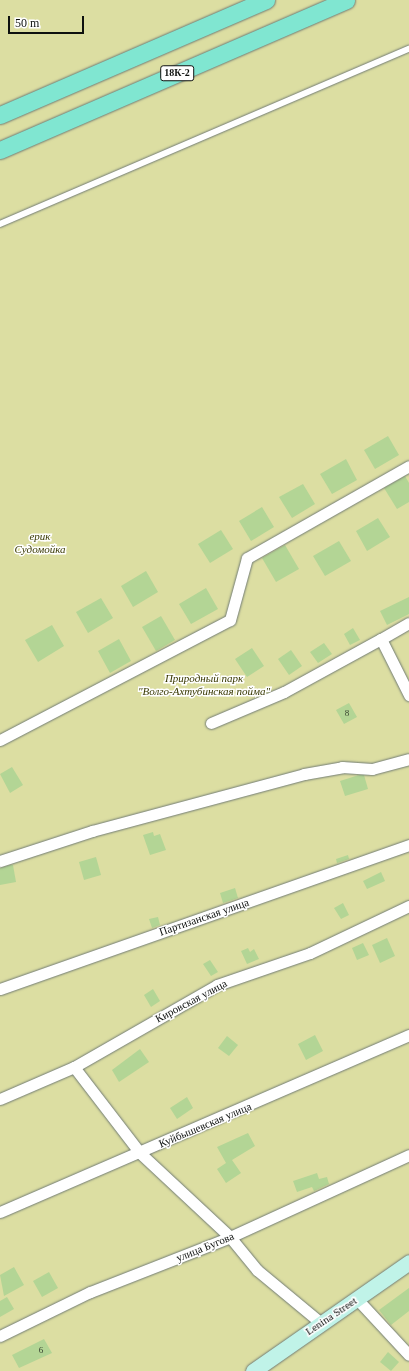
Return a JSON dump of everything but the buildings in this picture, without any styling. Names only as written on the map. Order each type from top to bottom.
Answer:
[{"type":"main road","points":[[0,115],[266,0]]},
{"type":"main road","name":"18К-2","points":[[0,150],[346,0]]},
{"type":"street","points":[[0,740],[230,620],[247,558],[409,466]]},
{"type":"street","points":[[211,723],[284,692],[409,623]]},
{"type":"street","points":[[381,639],[409,695]]},
{"type":"street","points":[[0,861],[92,831],[304,774],[342,767],[372,769],[409,759]]},
{"type":"street","name":"Партизанская улица","points":[[0,989],[409,846]]},
{"type":"street","name":"Кировская улица","points":[[0,1099],[74,1068],[217,985],[310,953],[409,906]]},
{"type":"street","name":"Куйбышевская улица","points":[[0,1212],[409,1036]]},
{"type":"street","points":[[74,1068],[140,1153],[230,1237],[257,1270],[321,1323]]},
{"type":"street","name":"улица Бугова","points":[[0,1336],[90,1292],[230,1237],[409,1156]]},
{"type":"street","name":"Lenina Street","points":[[253,1371],[409,1262]]},
{"type":"street","points":[[357,1298],[409,1355]]},
{"type":"lane","points":[[0,224],[409,49]]},
{"type":"green space","name":"Природный парк \"Волго-Ахтубинская пойма\"","points":[[0,0],[409,0],[409,1371],[0,1371]]},
{"type":"park label","name":"ерик Судомойка","points":[[40,543]]}]
